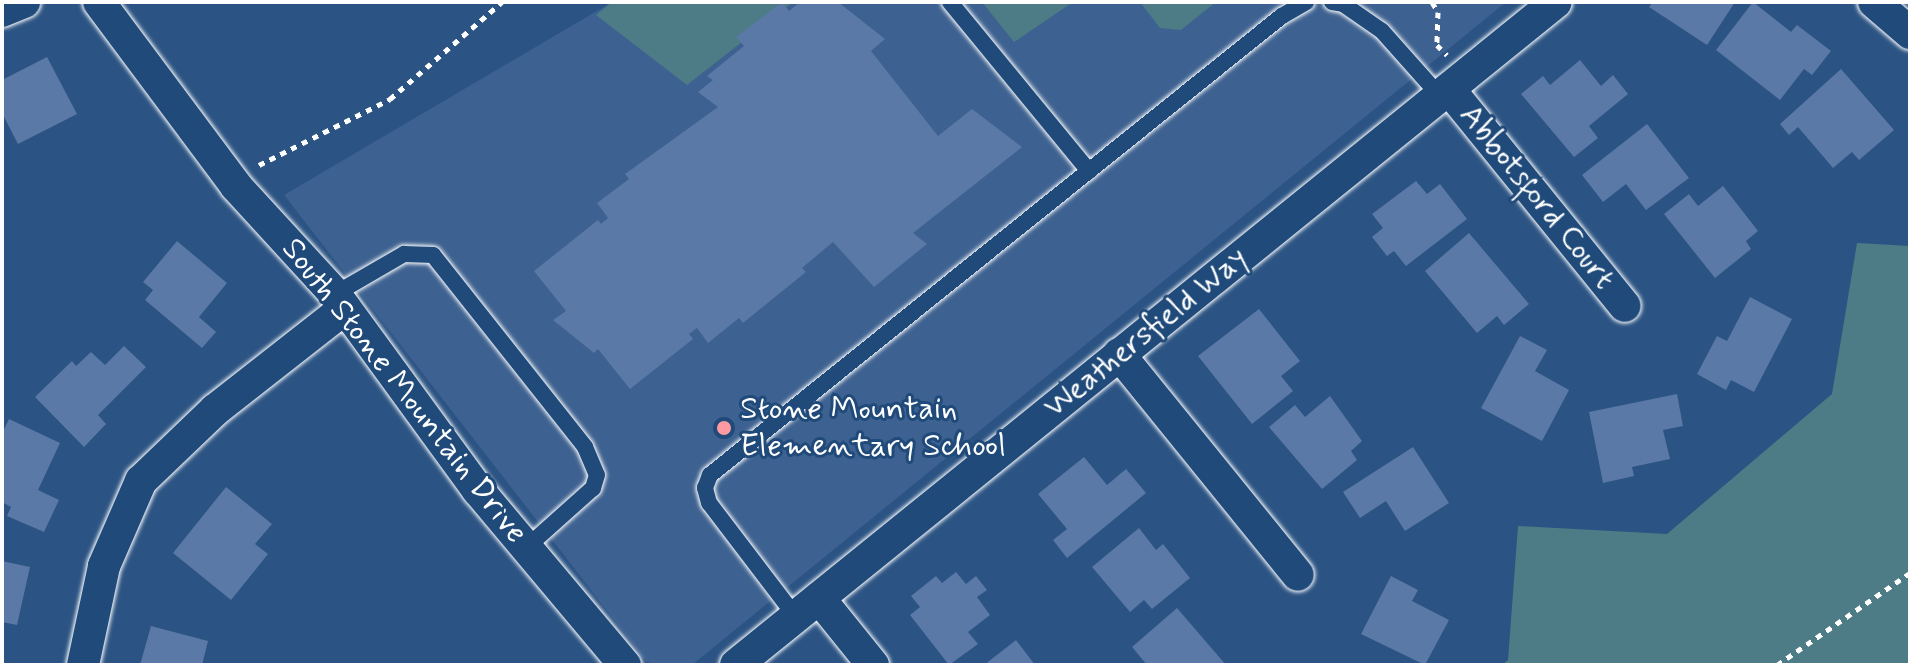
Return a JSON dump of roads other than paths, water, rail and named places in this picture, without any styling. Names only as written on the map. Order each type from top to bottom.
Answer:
[{"type":"street","points":[[2,11],[24,2]]},
{"type":"street","name":"South Stone Mountain Drive","points":[[99,2],[219,162],[340,301],[468,478],[625,665]]},
{"type":"street","name":"Weathersfield Way","points":[[736,665],[1556,2]]},
{"type":"street","points":[[1874,2],[1910,33]]},
{"type":"street","name":"Abbotsford Court","points":[[1452,86],[1625,306]]},
{"type":"street","points":[[83,665],[104,566],[141,481],[215,410],[340,301]]},
{"type":"street","points":[[1119,354],[1298,575]]},
{"type":"street","points":[[807,607],[873,665]]},
{"type":"lane","points":[[950,2],[1089,171]]},
{"type":"lane","points":[[807,607],[709,503],[705,488],[710,475],[1282,16],[1306,2]]},
{"type":"lane","points":[[1332,2],[1343,4],[1382,31],[1452,86]]},
{"type":"lane","points":[[340,301],[404,254],[433,255],[585,447],[597,475],[593,488],[527,547]]},
{"type":"place","name":"Stone Mountain Elementary School","points":[[724,428]]}]
